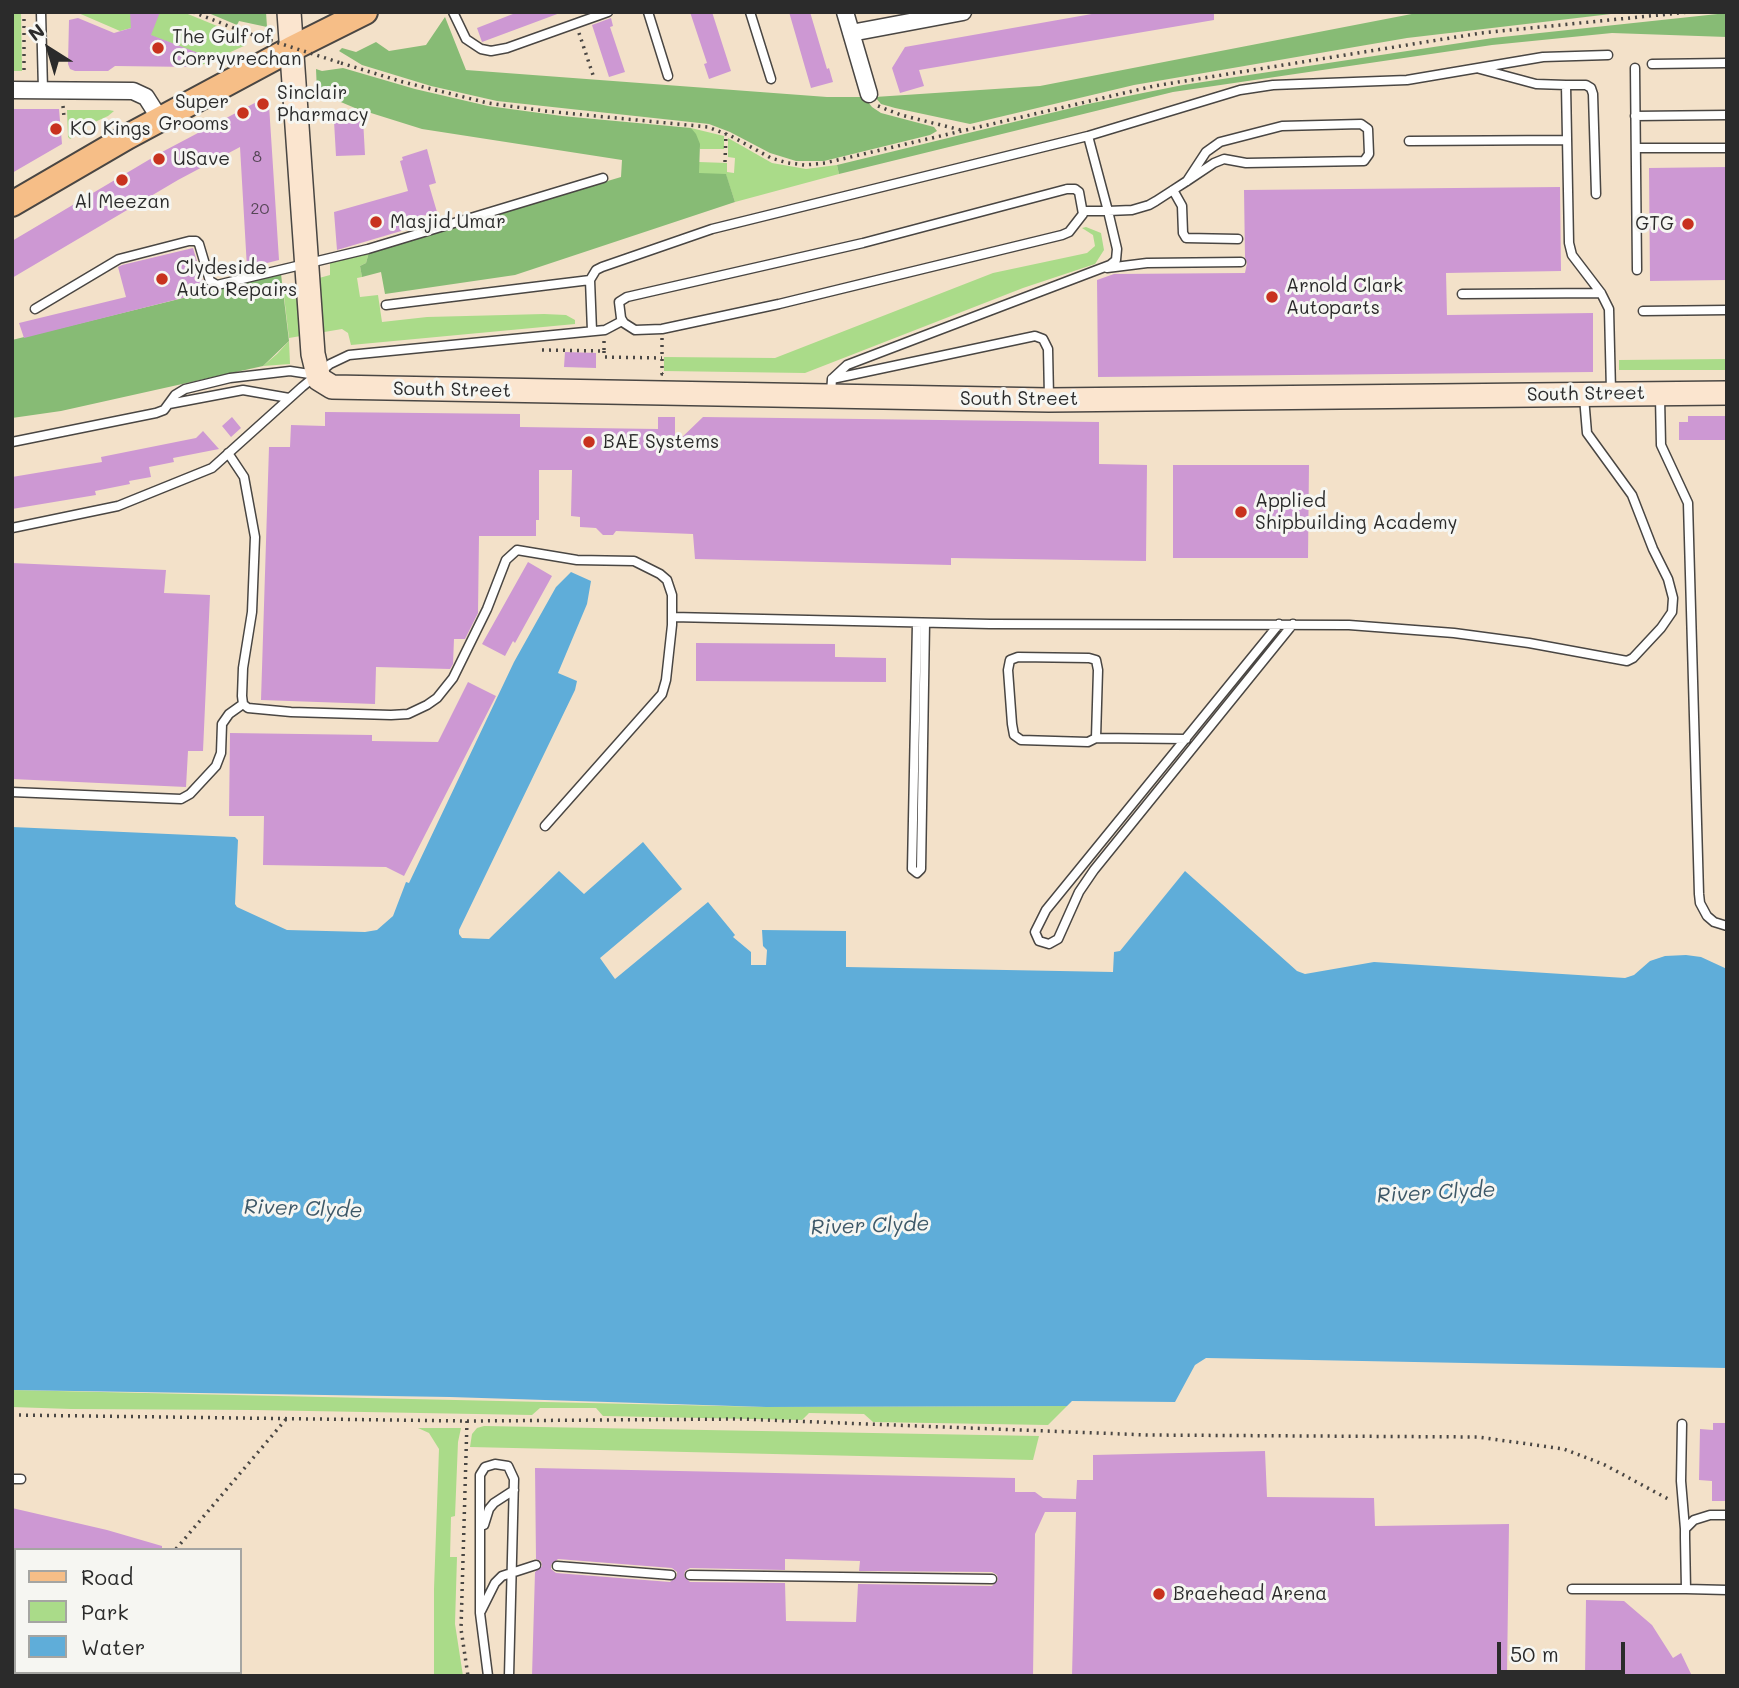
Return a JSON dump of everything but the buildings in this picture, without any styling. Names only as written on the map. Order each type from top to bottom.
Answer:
[{"type":"main road","points":[[12,204],[160,119],[361,13]]},
{"type":"street","points":[[289,12],[316,375]]},
{"type":"street","points":[[845,12],[869,94]]},
{"type":"street","points":[[851,33],[963,12]]},
{"type":"street","points":[[18,90],[134,91],[146,97],[160,119]]},
{"type":"street","name":"South Street","points":[[316,375],[327,385],[344,388],[831,388],[1049,400],[1727,393]]},
{"type":"lane","points":[[41,12],[43,90]]},
{"type":"lane","points":[[453,12],[466,39],[481,50],[491,51],[507,48],[608,12]]},
{"type":"lane","points":[[648,12],[668,76]]},
{"type":"lane","points":[[750,12],[771,79]]},
{"type":"lane","points":[[593,331],[590,280],[596,270],[712,229],[1088,136],[1224,94],[1256,87],[1406,80],[1543,57],[1608,55]]},
{"type":"lane","points":[[1651,64],[1727,63]]},
{"type":"lane","points":[[1478,68],[1536,84],[1586,85],[1591,88],[1596,194]]},
{"type":"lane","points":[[1635,68],[1637,270]]},
{"type":"lane","points":[[1566,85],[1570,249],[1609,309],[1611,394]]},
{"type":"lane","points":[[1635,116],[1727,115]]},
{"type":"lane","points":[[1083,211],[1142,208],[1224,159],[1246,163],[1364,161],[1368,154],[1368,129],[1361,124],[1282,126],[1220,142],[1206,152],[1187,181]]},
{"type":"lane","points":[[1088,136],[1117,255],[1116,260],[1104,269]]},
{"type":"lane","points":[[1409,141],[1567,140]]},
{"type":"lane","points":[[1636,148],[1727,148]]},
{"type":"lane","points":[[35,309],[119,259],[193,240],[200,244],[209,277],[214,284],[368,248],[603,178]]},
{"type":"lane","points":[[1067,189],[1077,190],[1083,211],[1081,219],[1062,235],[801,299],[650,331],[635,330],[622,321],[618,304],[621,299],[627,297],[863,243],[1067,189]]},
{"type":"lane","points":[[1173,190],[1182,206],[1185,238],[1238,239]]},
{"type":"lane","points":[[831,388],[840,370],[856,361],[1104,269],[1140,263],[1241,262]]},
{"type":"lane","points":[[386,305],[590,280]]},
{"type":"lane","points":[[1462,294],[1601,293]]},
{"type":"lane","points":[[1643,311],[1727,310]]},
{"type":"lane","points":[[12,528],[118,506],[212,468],[289,398],[340,358],[359,353],[593,331],[610,328],[622,321]]},
{"type":"lane","points":[[831,388],[1035,336],[1042,339],[1048,349],[1049,400]]},
{"type":"lane","points":[[12,442],[156,413],[185,389],[230,378],[290,371],[316,375]]},
{"type":"lane","points":[[169,404],[250,389],[289,398]]},
{"type":"lane","points":[[1660,394],[1661,445],[1688,503],[1700,903],[1707,916],[1727,926]]},
{"type":"lane","points":[[672,617],[921,623],[1349,625],[1529,643],[1620,661],[1633,658],[1669,617],[1674,608],[1673,598],[1668,579],[1655,554],[1632,495],[1587,433],[1584,423],[1584,395]]},
{"type":"lane","points":[[228,453],[244,477],[255,542],[252,618],[243,675],[243,704]]},
{"type":"lane","points":[[243,704],[259,710],[383,715],[408,713],[437,698],[453,678],[487,609],[506,560],[517,551],[577,560],[639,563],[667,580],[672,595],[666,680],[662,694],[545,826]]},
{"type":"lane","points":[[921,623],[922,869],[917,873],[912,869],[921,623]]},
{"type":"lane","points":[[1279,624],[1046,910],[1035,933],[1039,941],[1049,944],[1058,939],[1079,892],[1090,876],[1293,624]]},
{"type":"lane","points":[[1096,738],[1096,660],[1018,657],[1010,660],[1008,670],[1012,724],[1017,738],[1024,741],[1088,742],[1096,738],[1186,739]]},
{"type":"lane","points":[[12,792],[176,799],[186,797],[219,762],[222,724],[229,714],[243,704]]},
{"type":"lane","points":[[1682,1424],[1686,1589]]},
{"type":"lane","points":[[488,1676],[480,1613],[480,1475],[485,1467],[495,1464],[508,1466],[514,1479],[509,1676]]},
{"type":"lane","points":[[482,1535],[489,1509],[503,1495],[514,1490]]},
{"type":"lane","points":[[1685,1529],[1699,1517],[1727,1515]]},
{"type":"lane","points":[[480,1613],[495,1583],[502,1576],[536,1566]]},
{"type":"lane","points":[[557,1566],[671,1575]]},
{"type":"lane","points":[[690,1575],[992,1579]]},
{"type":"lane","points":[[1572,1588],[1727,1590]]},
{"type":"path","points":[[18,90],[24,12]]},
{"type":"path","points":[[194,12],[244,32],[403,82],[488,103],[697,125],[726,133],[771,158],[805,165],[825,163],[1127,91],[1481,33],[1689,12]]},
{"type":"path","points":[[576,23],[593,75]]},
{"type":"path","points":[[869,94],[872,101],[884,110],[963,130]]},
{"type":"path","points":[[725,162],[726,133]]},
{"type":"path","points":[[604,351],[604,358],[662,358]]},
{"type":"path","points":[[662,351],[662,371]]},
{"type":"path","points":[[12,1415],[467,1421],[740,1419],[1148,1435],[1478,1437],[1564,1448],[1605,1465],[1682,1506]]},
{"type":"path","points":[[177,1548],[287,1418]]},
{"type":"path","points":[[467,1421],[461,1629],[468,1676]]},
{"type":"green space","points":[[12,12],[21,12],[22,71],[12,71]]},
{"type":"green space","points":[[76,12],[183,12],[236,34],[240,43],[246,45],[202,65],[200,54],[131,28],[120,31]]},
{"type":"green space","points":[[206,12],[266,12],[267,27],[239,21],[237,25]]},
{"type":"green space","points":[[1422,12],[1628,12],[1407,38],[1134,85],[970,124],[895,108],[881,104],[875,97],[1040,86]]},
{"type":"green space","points":[[1727,13],[1727,37],[1612,33],[1492,45],[1173,92],[839,174],[837,165],[1088,104],[1183,85],[1493,38]]},
{"type":"green space","points":[[445,17],[466,70],[827,97],[864,97],[881,113],[934,127],[937,131],[824,161],[796,161],[770,153],[709,124],[497,101],[431,86],[362,65],[339,51],[342,48],[356,52],[376,42],[389,51],[426,45]]},
{"type":"green space","points":[[343,68],[488,106],[691,128],[700,144],[699,173],[726,174],[735,202],[515,275],[385,294],[381,272],[362,277],[360,266],[366,263],[369,252],[621,177],[622,160],[422,129],[355,108],[317,92],[316,69],[322,71]]},
{"type":"green space","points":[[67,110],[114,111],[84,127],[86,129],[70,139]]},
{"type":"green space","points":[[691,128],[724,136],[724,149],[700,149]]},
{"type":"green space","points":[[728,138],[772,163],[806,169],[837,165],[839,174],[735,202],[726,175],[699,174],[699,162],[727,163],[727,172],[734,173],[735,158],[728,157]]},
{"type":"green space","points":[[1082,228],[1101,233],[1104,250],[1095,264],[1023,288],[805,373],[664,371],[664,357],[775,358],[993,273],[1087,253],[1095,246],[1093,235]]},
{"type":"green space","points":[[369,252],[366,263],[360,266],[362,277],[357,278],[360,297],[378,295],[382,322],[427,317],[544,314],[566,315],[575,320],[575,324],[351,345],[348,333],[342,329],[289,338],[283,288],[330,275],[330,260]]},
{"type":"green space","points":[[281,274],[289,341],[263,366],[61,411],[12,418],[12,340]]},
{"type":"green space","points":[[289,341],[290,364],[263,366],[277,354]]},
{"type":"green space","points":[[1727,359],[1727,370],[1619,370],[1619,360]]},
{"type":"green space","points":[[12,1390],[766,1407],[1067,1406],[1048,1425],[873,1422],[864,1414],[809,1413],[802,1420],[603,1416],[596,1408],[540,1408],[532,1415],[71,1409],[12,1407]]},
{"type":"green space","points":[[418,1428],[461,1428],[455,1516],[451,1517],[450,1557],[457,1557],[455,1624],[463,1676],[434,1676],[439,1449],[429,1433]]},
{"type":"green space","points":[[477,1428],[1039,1436],[1033,1460],[470,1447],[472,1434]]},
{"type":"water","name":"River Clyde","points":[[571,572],[591,581],[587,604],[558,673],[577,681],[575,690],[459,930],[462,938],[489,939],[559,871],[584,894],[643,842],[682,889],[600,958],[615,979],[708,902],[735,935],[733,937],[751,952],[751,965],[766,965],[767,950],[763,946],[762,930],[846,931],[846,967],[1113,972],[1114,952],[1120,951],[1185,871],[1297,971],[1305,974],[1374,962],[1625,978],[1634,975],[1650,961],[1665,956],[1701,957],[1727,969],[1727,1368],[1206,1358],[1195,1365],[1175,1402],[1072,1401],[1067,1406],[766,1407],[450,1397],[12,1390],[12,827],[235,837],[238,840],[237,907],[287,930],[377,930],[393,916],[406,882],[409,883],[514,662],[556,587]]},
{"type":"place","name":"The Gulf of Corryvrechan","points":[[158,48]]},
{"type":"place","name":"Sinclair Pharmacy","points":[[263,104]]},
{"type":"place","name":"Super Grooms","points":[[243,113]]},
{"type":"place","name":"KO Kings","points":[[56,129]]},
{"type":"place","name":"USave","points":[[159,159]]},
{"type":"place","name":"Al Meezan","points":[[122,180]]},
{"type":"place","name":"Masjid Umar","points":[[376,222]]},
{"type":"place","name":"GTG","points":[[1688,224]]},
{"type":"place","name":"Clydeside Auto Repairs","points":[[162,279]]},
{"type":"place","name":"Arnold Clark Autoparts","points":[[1272,297]]},
{"type":"place","name":"BAE Systems","points":[[589,442]]},
{"type":"place","name":"Applied Shipbuilding Academy","points":[[1241,512]]},
{"type":"place","name":"Braehead Arena","points":[[1159,1594]]}]
